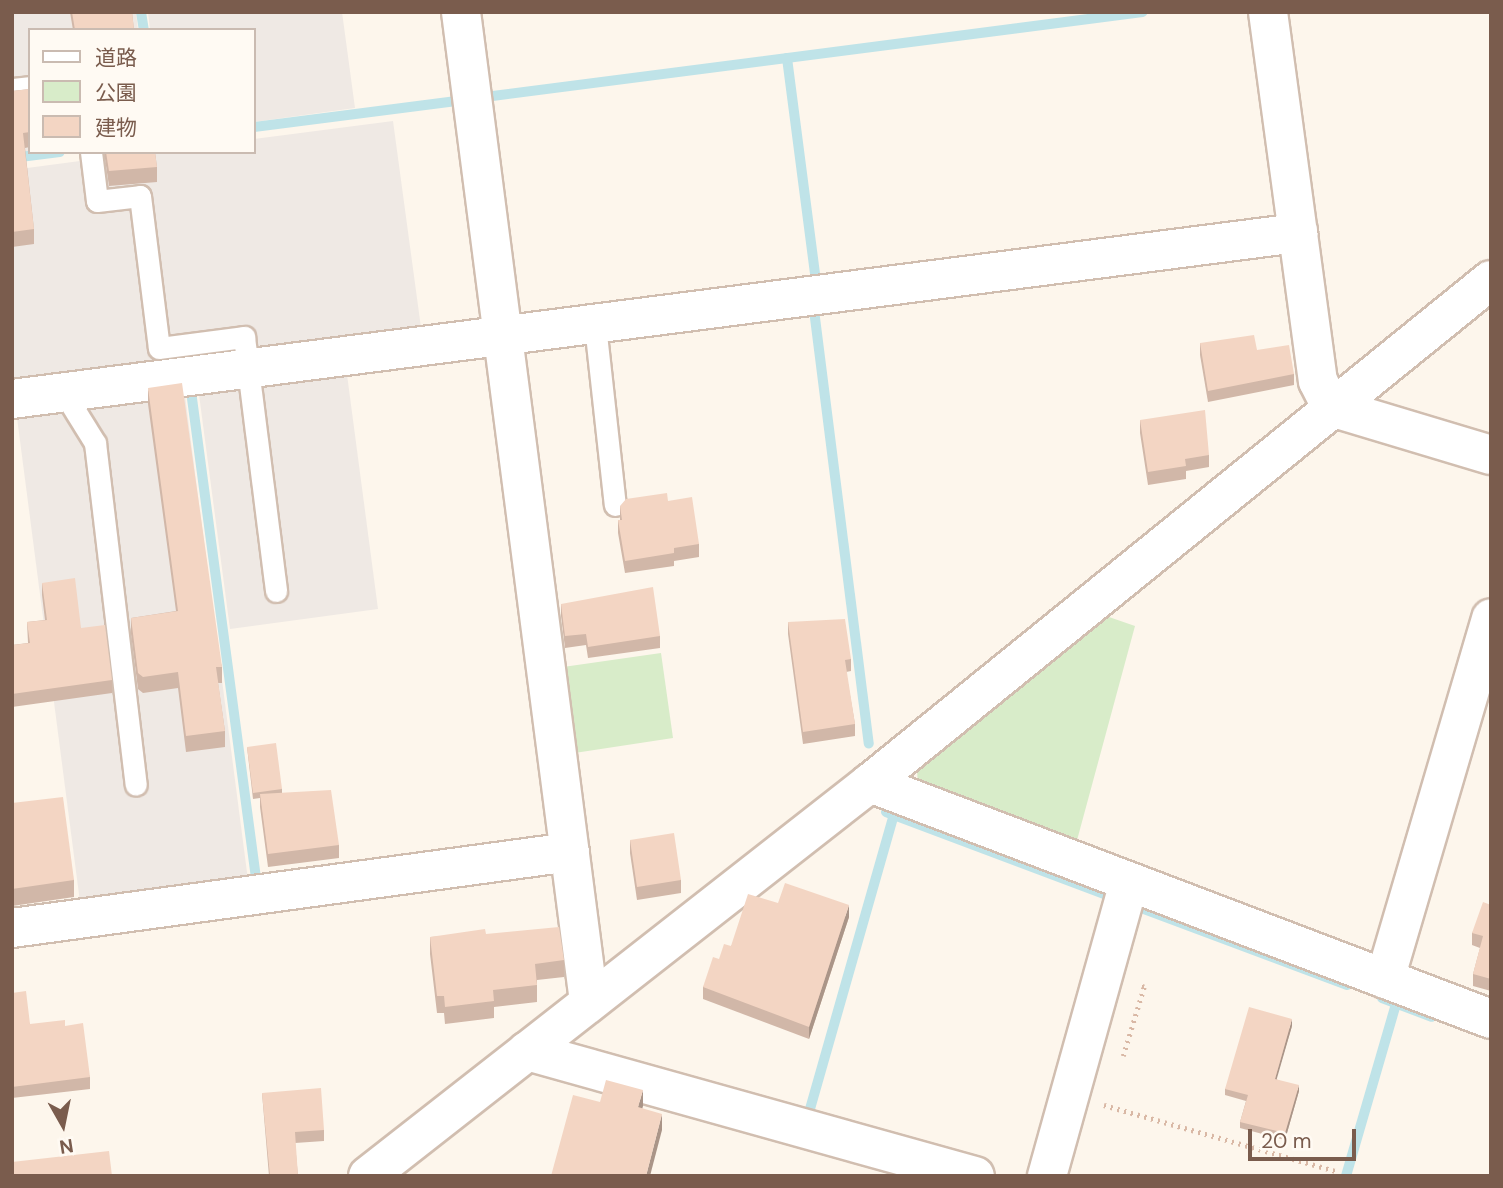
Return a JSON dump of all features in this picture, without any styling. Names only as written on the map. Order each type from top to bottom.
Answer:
[{"type":"street","points":[[461,12],[589,1002]]},
{"type":"street","points":[[1268,12],[1318,381],[1331,407],[1491,455]]},
{"type":"street","points":[[12,399],[1298,233]]},
{"type":"street","points":[[368,1176],[870,783],[1491,280]]},
{"type":"street","points":[[1385,979],[1491,618]]},
{"type":"street","points":[[870,783],[1491,1019]]},
{"type":"street","points":[[12,928],[570,852]]},
{"type":"street","points":[[1047,1176],[1129,882]]},
{"type":"street","points":[[527,1051],[975,1176]]},
{"type":"lane","points":[[91,154],[97,201],[140,196],[159,348],[244,337],[276,592]]},
{"type":"lane","points":[[595,324],[615,505]]},
{"type":"lane","points":[[64,393],[95,443],[136,785]]},
{"type":"path","points":[[1069,1095],[1339,1172]]},
{"type":"shaded area","points":[[12,12],[136,12],[138,28],[28,28],[28,151],[12,153]]},
{"type":"shaded area","points":[[148,12],[342,12],[355,108],[256,122],[256,28],[150,28]]},
{"type":"shaded area","points":[[393,121],[422,335],[12,386],[12,170],[133,154],[256,154],[256,139]]},
{"type":"shaded area","points":[[346,367],[378,609],[230,629],[198,387]]},
{"type":"shaded area","points":[[184,388],[248,880],[80,902],[16,410]]},
{"type":"green space","points":[[1109,617],[1135,626],[1076,844],[918,785],[917,770]]},
{"type":"green space","points":[[661,653],[673,738],[568,754],[556,668]]},
{"type":"building","points":[[72,12],[132,12],[134,28],[75,28]]},
{"type":"building","points":[[28,89],[28,132],[23,133],[34,229],[12,232],[12,91]]},
{"type":"building","points":[[106,154],[155,154],[157,167],[109,171]]},
{"type":"building","points":[[1254,335],[1257,350],[1289,345],[1294,374],[1208,391],[1200,343]]},
{"type":"building","points":[[182,383],[222,667],[216,667],[225,731],[186,736],[178,672],[143,677],[138,673],[131,618],[178,611],[148,388]]},
{"type":"building","points":[[1205,410],[1209,455],[1185,459],[1186,466],[1148,472],[1140,420]]},
{"type":"building","points":[[667,493],[668,501],[692,497],[699,544],[674,548],[674,553],[625,561],[618,520],[622,520],[620,506],[626,499]]},
{"type":"building","points":[[75,578],[81,628],[105,625],[112,680],[12,694],[12,645],[30,643],[27,622],[47,620],[42,583]]},
{"type":"building","points":[[653,587],[660,636],[588,647],[586,634],[565,636],[561,604]]},
{"type":"building","points":[[845,619],[851,659],[845,660],[855,724],[803,732],[788,622]]},
{"type":"building","points":[[276,743],[282,789],[253,793],[247,747]]},
{"type":"building","points":[[331,790],[339,845],[268,854],[260,794]]},
{"type":"building","points":[[63,797],[74,880],[12,889],[12,803]]},
{"type":"building","points":[[674,833],[681,880],[637,887],[630,840]]},
{"type":"building","points":[[785,883],[849,905],[809,1027],[703,987],[713,957],[719,959],[724,944],[731,946],[748,894],[778,903]]},
{"type":"building","points":[[1483,902],[1491,905],[1491,979],[1473,974],[1483,936],[1472,933]]},
{"type":"building","points":[[559,927],[564,960],[535,964],[537,985],[493,990],[494,1001],[445,1007],[444,996],[437,996],[430,937],[485,929],[486,934]]},
{"type":"building","points":[[26,991],[30,1024],[65,1020],[65,1026],[83,1023],[90,1077],[12,1087],[12,993]]},
{"type":"building","points":[[1249,1007],[1292,1019],[1275,1079],[1299,1085],[1285,1133],[1240,1122],[1248,1095],[1225,1089]]},
{"type":"building","points":[[606,1080],[643,1090],[638,1107],[662,1114],[646,1176],[551,1176],[573,1095],[600,1102]]},
{"type":"building","points":[[321,1088],[324,1130],[295,1132],[298,1176],[270,1176],[262,1093]]},
{"type":"building","points":[[109,1151],[112,1176],[12,1176],[12,1162]]},
{"type":"waterway","points":[[141,12],[144,28]]},
{"type":"waterway","points":[[485,97],[1143,12]]},
{"type":"waterway","points":[[787,58],[816,282]]},
{"type":"waterway","points":[[256,127],[458,101]]},
{"type":"waterway","points":[[12,158],[44,154]]},
{"type":"waterway","points":[[814,310],[869,744]]},
{"type":"waterway","points":[[191,391],[256,879]]},
{"type":"waterway","points":[[886,812],[1107,895]]},
{"type":"waterway","points":[[808,1116],[894,814]]},
{"type":"waterway","points":[[1144,909],[1347,985]]},
{"type":"waterway","points":[[1382,998],[1432,1017]]},
{"type":"waterway","points":[[1346,1176],[1396,1004]]}]
